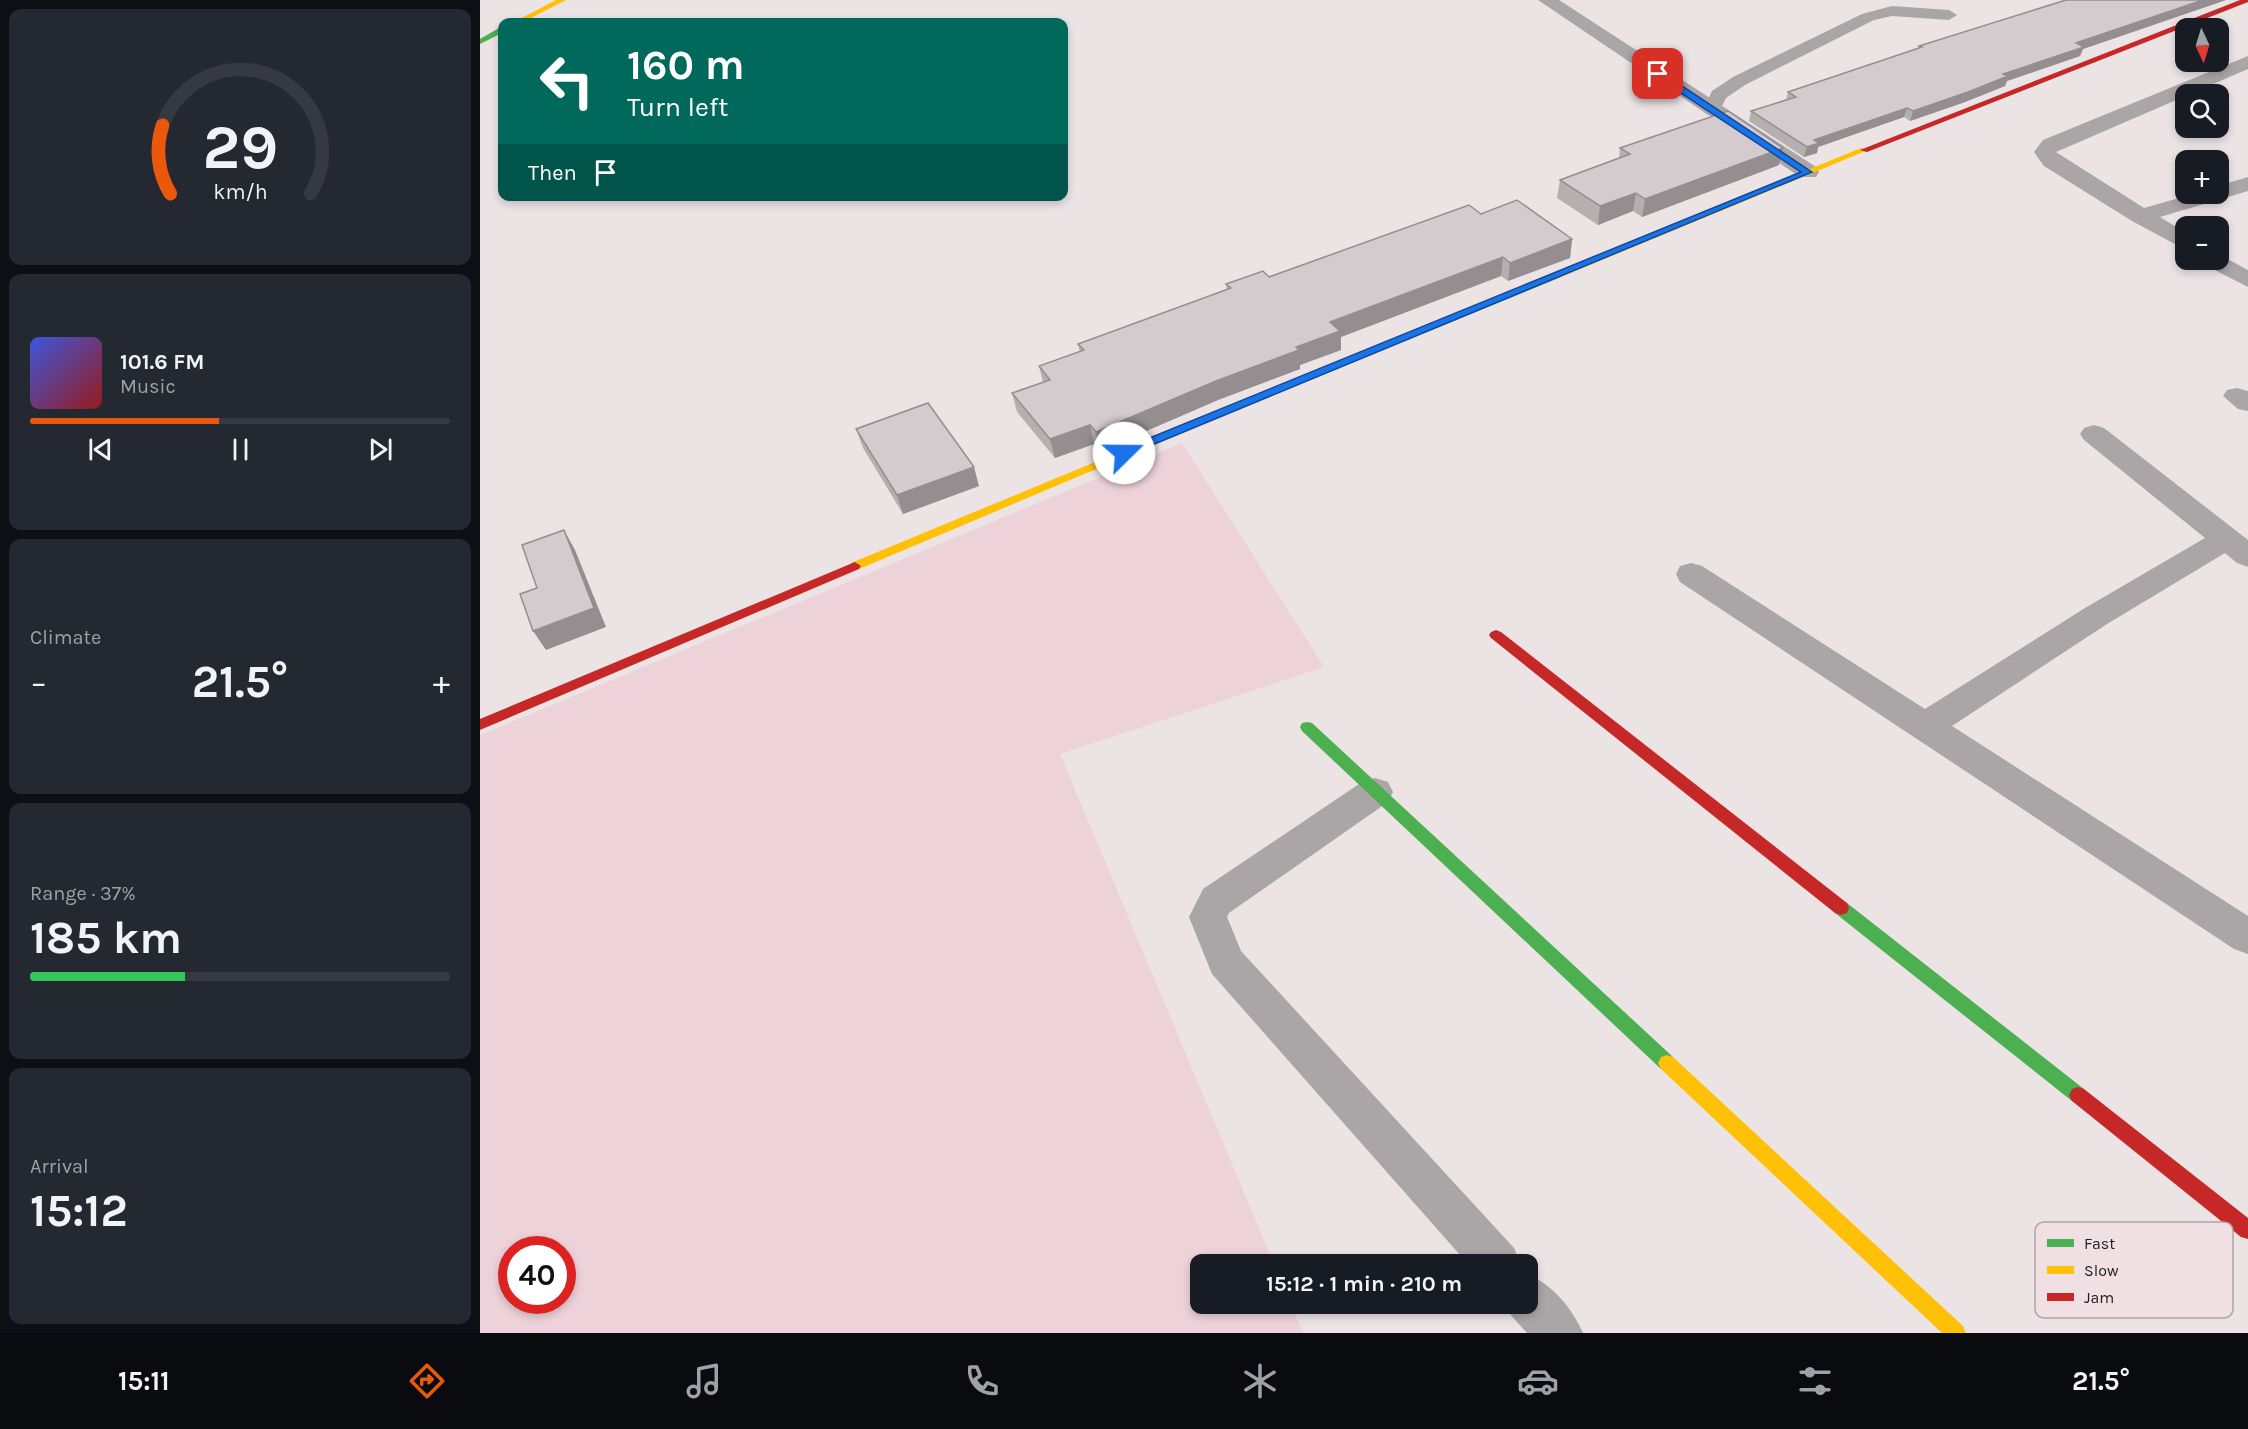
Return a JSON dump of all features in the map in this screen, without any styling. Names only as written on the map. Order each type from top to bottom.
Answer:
[{"type":"main road","points":[[526,18],[562,0]]},
{"type":"main road","points":[[480,725],[1025,493],[1808,172],[2247,0]]},
{"type":"main road","points":[[480,42],[498,32]]},
{"type":"main road","points":[[1496,635],[2248,1230]]},
{"type":"main road","points":[[1307,727],[1956,1333]]},
{"type":"street","points":[[1547,0],[1808,172]]},
{"type":"street","points":[[2175,237],[2052,161],[2045,152],[2051,145],[2248,62]]},
{"type":"street","points":[[2229,190],[2248,184]]},
{"type":"street","points":[[2140,216],[2180,204]]},
{"type":"street","points":[[2229,269],[2248,280]]},
{"type":"street","points":[[1924,727],[2096,616],[2237,548],[2094,435]]},
{"type":"street","points":[[1691,574],[1924,727],[2239,920]]},
{"type":"street","points":[[1375,792],[1216,901],[1208,916],[1226,962],[1489,1254]]},
{"type":"street","points":[[1538,1309],[1559,1333]]},
{"type":"lane","points":[[1712,110],[1718,95],[1739,81],[1868,17],[1892,11],[1949,15]]},
{"type":"shaded area","points":[[1182,443],[1324,667],[1060,754],[1270,1254],[1190,1254],[1190,1314],[1295,1314],[1303,1333],[480,1333],[480,735]]},
{"type":"building","points":[[2066,0],[2203,0],[2076,43],[2084,47],[2003,74],[2008,76],[1968,92],[1913,111],[1907,108],[1814,140],[1819,143],[1807,147],[1751,111],[1796,97],[1788,92],[1922,47],[1919,46]]},
{"type":"building","points":[[1728,111],[1783,148],[1645,199],[1636,193],[1600,206],[1560,180],[1630,154],[1620,148]]},
{"type":"building","points":[[1517,200],[1572,239],[1510,263],[1503,257],[1330,322],[1340,331],[1296,347],[1299,350],[1216,381],[1096,432],[1090,425],[1050,439],[1012,393],[1050,380],[1039,366],[1084,350],[1078,344],[1231,288],[1226,284],[1263,271],[1269,277],[1469,205],[1481,214]]},
{"type":"building","points":[[928,403],[974,467],[897,495],[856,429]]},
{"type":"building","points":[[564,530],[594,608],[533,631],[520,594],[537,588],[522,545]]},
{"type":"traffic: fast","points":[[480,42],[498,32]]},
{"type":"traffic: fast","points":[[1211,417],[1557,275]]},
{"type":"traffic: fast","points":[[1307,727],[1667,1063]]},
{"type":"traffic: fast","points":[[1841,908],[2078,1095]]},
{"type":"traffic: slow","points":[[526,18],[562,0]]},
{"type":"traffic: slow","points":[[1557,275],[1864,150]]},
{"type":"traffic: slow","points":[[855,566],[1211,417]]},
{"type":"traffic: slow","points":[[1667,1063],[1956,1333]]},
{"type":"traffic: jam","points":[[1864,150],[2247,0]]},
{"type":"traffic: jam","points":[[480,725],[855,566]]},
{"type":"traffic: jam","points":[[1496,635],[1841,908]]},
{"type":"traffic: jam","points":[[2078,1095],[2248,1230]]},
{"type":"route","points":[[1124,453],[1808,172],[1658,74]]}]
